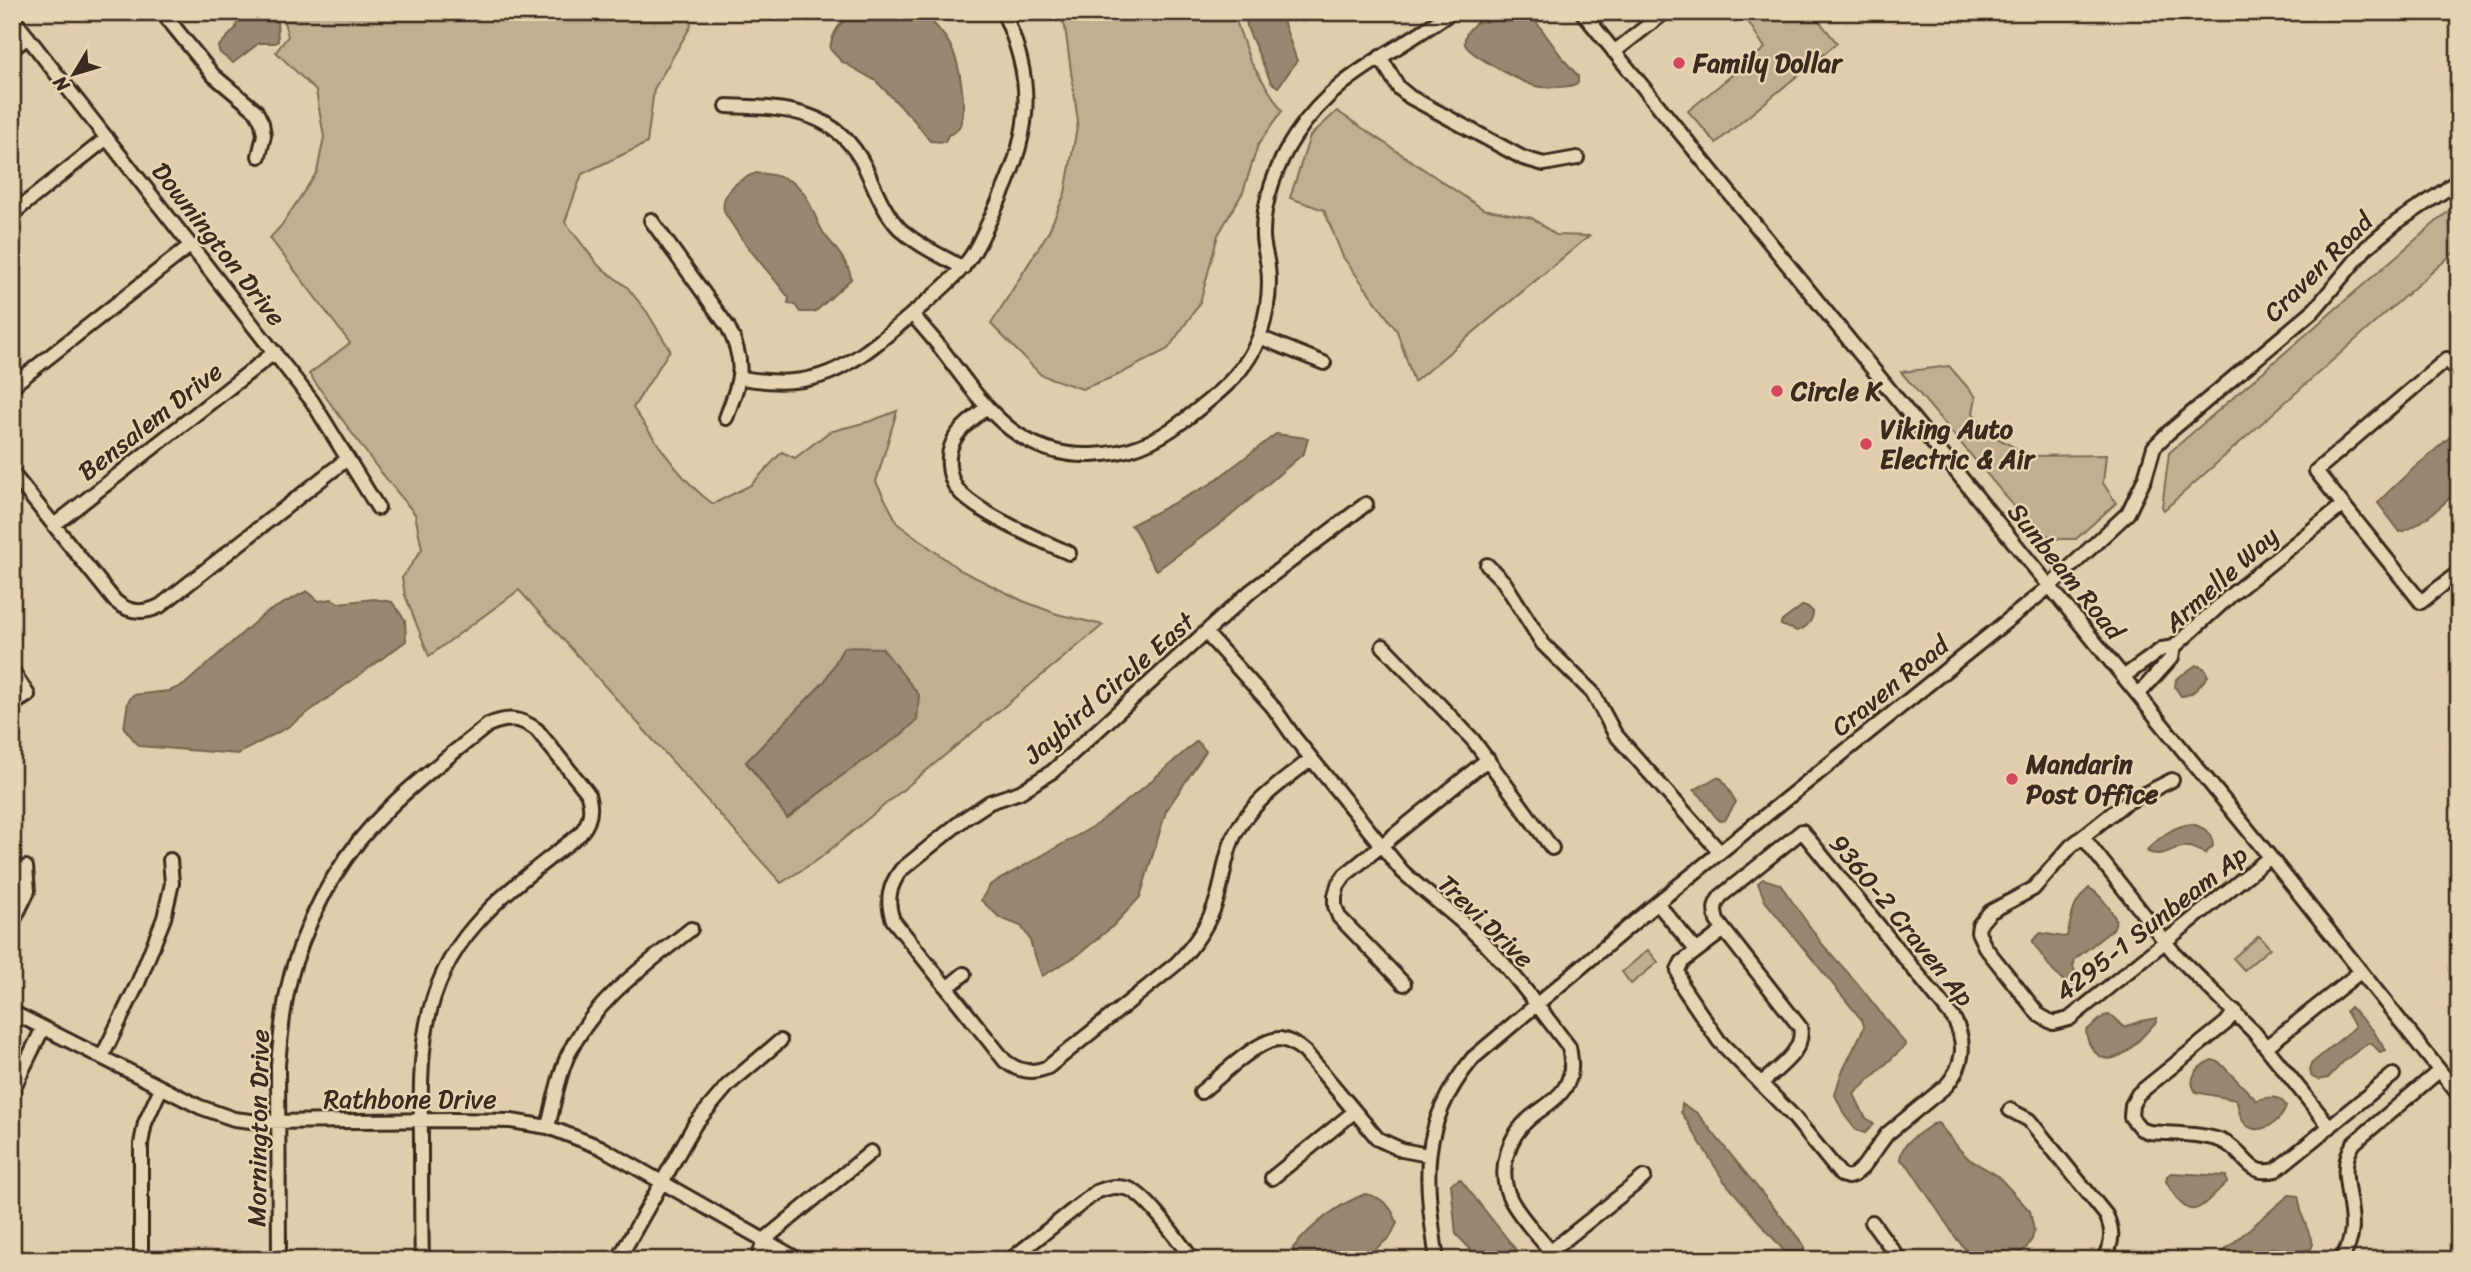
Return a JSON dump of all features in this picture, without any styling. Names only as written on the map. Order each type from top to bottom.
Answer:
[{"type":"street","points":[[162,12],[206,68],[256,111],[264,135],[259,156]]},
{"type":"street","points":[[741,378],[789,383],[811,380],[835,371],[860,357],[963,268],[977,248],[1004,190],[1022,136],[1026,89],[1014,36],[1003,12]]},
{"type":"street","points":[[912,314],[986,407],[1008,428],[1027,440],[1051,450],[1077,456],[1122,453],[1145,445],[1181,423],[1233,380],[1259,337],[1269,287],[1263,237],[1264,211],[1271,187],[1294,137],[1322,101],[1362,68],[1451,12]]},
{"type":"street","name":"Sunbeam Road","points":[[1582,12],[2270,858],[2459,1095]]},
{"type":"street","points":[[1614,52],[1665,12]]},
{"type":"street","name":"Downington Drive","points":[[12,17],[312,401],[378,508]]},
{"type":"street","points":[[12,49],[27,37]]},
{"type":"street","points":[[1380,57],[1399,88],[1410,97],[1523,158],[1544,164],[1577,158]]},
{"type":"street","points":[[727,106],[796,111],[820,120],[839,132],[852,146],[883,205],[900,228],[913,240],[963,268]]},
{"type":"street","points":[[12,214],[107,138]]},
{"type":"street","name":"Craven Road","points":[[1437,1260],[1428,1196],[1428,1155],[1438,1117],[1460,1073],[1488,1043],[2049,587],[2129,513],[2145,478],[2154,447],[2168,433],[2315,309],[2367,247],[2397,222],[2459,179]]},
{"type":"street","points":[[652,220],[737,343],[741,378],[726,418]]},
{"type":"street","points":[[12,386],[191,245]]},
{"type":"street","points":[[1259,337],[1324,363]]},
{"type":"street","name":"Bensalem Drive","points":[[54,526],[275,352]]},
{"type":"street","points":[[2459,374],[2446,359],[2316,471],[2421,602],[2459,572]]},
{"type":"street","points":[[986,407],[961,430],[952,443],[950,474],[957,488],[967,499],[1013,527],[1069,553]]},
{"type":"street","points":[[12,473],[115,601],[130,610],[140,612],[160,606],[347,459]]},
{"type":"street","name":"Jaybird Circle East","points":[[947,988],[893,920],[889,903],[893,881],[901,870],[964,819],[990,802],[1020,792],[1053,771],[1279,568],[1366,504]]},
{"type":"street","name":"Armelle Way","points":[[2138,695],[2172,657],[2174,647],[2231,595],[2343,505]]},
{"type":"street","points":[[1487,565],[1504,582],[1543,644],[1593,692],[1615,734],[1720,852]]},
{"type":"street","name":"Trevi Drive","points":[[1206,633],[1273,707],[1311,759],[1381,845],[1421,889],[1472,931],[1535,1003],[1569,1047],[1570,1076],[1557,1098],[1518,1129],[1507,1150],[1505,1176],[1511,1200],[1554,1255]]},
{"type":"street","points":[[1383,646],[1488,760],[1552,848]]},
{"type":"street","points":[[2123,677],[2162,649],[2174,647]]},
{"type":"street","points":[[12,670],[28,695],[12,705]]},
{"type":"street","name":"Mornington Drive","points":[[279,1260],[280,1044],[293,967],[315,910],[361,838],[389,807],[488,725],[502,719],[516,718],[537,730],[587,792],[591,802],[589,819],[580,834],[498,900],[454,953],[431,1006],[423,1035],[420,1121]]},
{"type":"street","points":[[964,974],[947,988],[1005,1061],[1021,1070],[1039,1071],[1048,1067],[1176,964],[1192,948],[1211,915],[1227,851],[1236,832],[1249,812],[1264,797],[1311,759]]},
{"type":"street","points":[[1404,984],[1345,925],[1335,906],[1338,885],[1345,875],[1381,845],[1488,760]]},
{"type":"street","name":"4295-1 Sunbeam Ap","points":[[2172,780],[2124,804],[2082,837],[2033,889],[1983,918],[1978,932],[1985,947],[2039,1015],[2053,1023],[2069,1019],[2270,858]]},
{"type":"street","name":"9360-2 Craven Ap","points":[[1802,831],[1954,1019],[1960,1031],[1963,1055],[1954,1077],[1887,1134],[1863,1167],[1848,1177],[1841,1175],[1793,1116],[1719,1041],[1682,986],[1678,970],[1682,962],[1696,950],[1724,930],[1714,912],[1715,904],[1721,896],[1802,831]]},
{"type":"street","points":[[2082,837],[2165,942],[2190,970],[2235,1011],[2330,1127]]},
{"type":"street","points":[[102,1057],[143,972],[164,918],[172,883],[170,860]]},
{"type":"street","points":[[12,924],[27,891],[26,867]]},
{"type":"street","points":[[1657,903],[1696,950]]},
{"type":"street","points":[[548,1127],[568,1057],[590,1018],[618,988],[691,929]]},
{"type":"street","points":[[1724,930],[1800,1027],[1802,1035],[1795,1052],[1761,1084]]},
{"type":"street","points":[[2266,1047],[2360,972]]},
{"type":"street","points":[[2235,1011],[2226,1023],[2138,1094],[2132,1105],[2131,1117],[2141,1129],[2219,1140],[2238,1152],[2252,1168],[2267,1173],[2276,1170],[2393,1075]]},
{"type":"street","name":"Rathbone Drive","points":[[12,1012],[219,1115],[249,1121],[511,1121],[548,1127],[600,1147],[799,1260]]},
{"type":"street","points":[[12,1091],[43,1028]]},
{"type":"street","points":[[1201,1092],[1258,1047],[1280,1039],[1297,1045],[1305,1052],[1378,1139],[1402,1150],[1428,1155]]},
{"type":"street","points":[[618,1260],[695,1124],[715,1098],[780,1041]]},
{"type":"street","points":[[2340,1260],[2350,1243],[2353,1229],[2345,1170],[2348,1152],[2354,1143],[2439,1071]]},
{"type":"street","points":[[141,1260],[141,1144],[145,1123],[161,1088]]},
{"type":"street","points":[[2010,1110],[2029,1120],[2106,1215],[2112,1232],[2102,1260]]},
{"type":"street","points":[[1272,1178],[1354,1112]]},
{"type":"street","points":[[420,1121],[422,1260]]},
{"type":"street","points":[[758,1260],[764,1240],[871,1152]]},
{"type":"street","points":[[1554,1255],[1644,1177]]},
{"type":"street","points":[[1010,1260],[1106,1187],[1129,1189],[1142,1197],[1193,1260]]},
{"type":"street","points":[[1872,1222],[1900,1260]]},
{"type":"shaded area","points":[[239,12],[274,12],[278,41],[259,43],[233,63],[220,53],[218,47],[236,28]]},
{"type":"shaded area","points":[[281,12],[689,12],[691,26],[654,89],[647,143],[582,174],[565,222],[599,266],[627,287],[647,312],[670,350],[633,408],[679,472],[713,504],[751,485],[782,452],[795,458],[829,432],[897,411],[876,482],[898,524],[960,570],[1023,601],[1057,614],[1103,625],[819,859],[781,883],[519,590],[429,656],[405,595],[402,578],[422,549],[415,514],[376,466],[309,374],[350,343],[270,238],[317,172],[324,137],[316,91],[276,52],[288,36]],"holes":[[[844,647],[917,720],[788,818],[746,762],[825,681]]]},
{"type":"shaded area","points":[[852,12],[923,12],[946,38],[957,64],[963,108],[959,127],[948,135],[945,142],[930,141],[876,81],[841,61],[830,49],[837,29]]},
{"type":"shaded area","points":[[1059,12],[1233,12],[1250,61],[1282,111],[1258,145],[1243,192],[1218,235],[1200,303],[1168,349],[1116,376],[1082,389],[1041,375],[991,324],[1049,231],[1065,193],[1078,122],[1065,27]]},
{"type":"shaded area","points":[[1244,12],[1280,12],[1297,61],[1278,87],[1271,82],[1248,30]]},
{"type":"shaded area","points":[[1492,12],[1529,12],[1578,76],[1578,83],[1557,87],[1535,86],[1497,68],[1468,49],[1465,44],[1467,34],[1474,25]]},
{"type":"shaded area","points":[[1742,12],[1812,12],[1837,43],[1716,143],[1688,111],[1765,48]]},
{"type":"shaded area","points":[[1337,111],[1483,209],[1532,218],[1556,235],[1589,236],[1414,382],[1397,331],[1343,257],[1324,210],[1290,198],[1310,136]]},
{"type":"shaded area","points":[[757,173],[782,177],[800,188],[823,232],[850,273],[851,279],[815,312],[800,312],[795,305],[788,303],[789,298],[745,243],[724,211],[725,197],[733,186]]},
{"type":"shaded area","points":[[2459,202],[2459,248],[2164,510],[2162,507],[2169,453]]},
{"type":"shaded area","points":[[1949,366],[1976,397],[1973,413],[1988,433],[2030,456],[2106,455],[2103,483],[2116,503],[2076,539],[2053,539],[2029,524],[1901,372]]},
{"type":"shaded area","points":[[2459,429],[2459,489],[2423,520],[2400,532],[2378,503]]},
{"type":"shaded area","points":[[1276,434],[1308,438],[1304,453],[1228,518],[1157,570],[1131,525],[1209,485]]},
{"type":"shaded area","points":[[307,591],[319,601],[332,599],[339,603],[374,599],[392,602],[405,620],[406,641],[288,727],[238,754],[139,746],[124,728],[128,702],[133,695],[169,691],[184,685],[265,613]]},
{"type":"shaded area","points":[[1802,606],[1813,612],[1806,626],[1797,631],[1781,625],[1781,622]]},
{"type":"shaded area","points":[[844,647],[882,648],[919,695],[917,720],[902,734],[787,818],[746,762],[825,681]]},
{"type":"shaded area","points":[[2196,665],[2204,668],[2208,676],[2193,692],[2181,696],[2175,687],[2176,679]]},
{"type":"shaded area","points":[[1197,741],[1206,751],[1166,811],[1140,897],[1113,926],[1078,955],[1042,976],[1029,938],[1021,926],[1000,918],[981,900],[990,885],[1096,825]]},
{"type":"shaded area","points":[[1717,777],[1722,779],[1736,802],[1725,820],[1720,821],[1694,790]]},
{"type":"shaded area","points":[[2193,824],[2210,834],[2213,846],[2205,854],[2187,847],[2156,854],[2148,852],[2147,850],[2168,832]]},
{"type":"shaded area","points":[[1763,879],[1780,884],[1822,944],[1906,1045],[1854,1094],[1865,1117],[1874,1124],[1865,1133],[1856,1130],[1845,1116],[1835,1095],[1841,1074],[1862,1032],[1862,1020],[1765,901],[1758,883]]},
{"type":"shaded area","points":[[2089,888],[2107,906],[2115,918],[2115,924],[2113,929],[2075,959],[2073,967],[2078,977],[2072,985],[2068,985],[2053,971],[2033,940],[2041,933],[2067,936],[2076,905]]},
{"type":"shaded area","points":[[2259,936],[2270,948],[2244,970],[2233,958]]},
{"type":"shaded area","points":[[1648,950],[1658,962],[1631,984],[1622,972]]},
{"type":"shaded area","points":[[2350,1007],[2373,1030],[2385,1050],[2380,1052],[2371,1043],[2367,1044],[2344,1061],[2328,1078],[2319,1080],[2312,1077],[2309,1071],[2311,1064],[2354,1028],[2346,1011]]},
{"type":"shaded area","points":[[2109,1015],[2124,1027],[2157,1018],[2135,1044],[2111,1059],[2103,1058],[2095,1052],[2086,1031]]},
{"type":"shaded area","points":[[2212,1060],[2219,1062],[2256,1100],[2272,1097],[2280,1099],[2286,1106],[2280,1118],[2268,1127],[2254,1129],[2243,1121],[2236,1100],[2196,1092],[2192,1082],[2195,1073]]},
{"type":"shaded area","points":[[1682,1104],[1697,1113],[1804,1245],[1804,1252],[1792,1260],[1724,1181],[1681,1112]]},
{"type":"shaded area","points":[[1938,1123],[1969,1159],[1998,1176],[2030,1211],[2034,1231],[2032,1239],[2026,1248],[2011,1260],[1974,1260],[1956,1238],[1909,1167],[1900,1159],[1908,1143]]},
{"type":"shaded area","points":[[2171,1173],[2226,1176],[2227,1182],[2202,1206],[2189,1209],[2182,1205],[2166,1181]]},
{"type":"shaded area","points":[[1460,1179],[1524,1260],[1486,1260],[1470,1249],[1456,1234],[1451,1184]]},
{"type":"shaded area","points":[[1365,1194],[1386,1203],[1392,1212],[1397,1223],[1390,1237],[1362,1260],[1294,1260],[1293,1248],[1308,1231],[1334,1210]]},
{"type":"shaded area","points":[[2289,1195],[2298,1196],[2313,1244],[2311,1249],[2294,1252],[2272,1247],[2253,1260],[2218,1260],[2218,1256]]},
{"type":"place","name":"Family Dollar","points":[[1679,63]]},
{"type":"place","name":"Circle K","points":[[1777,391]]},
{"type":"place","name":"Viking Auto Electric & Air","points":[[1866,444]]},
{"type":"place","name":"Mandarin Post Office","points":[[2012,779]]}]
